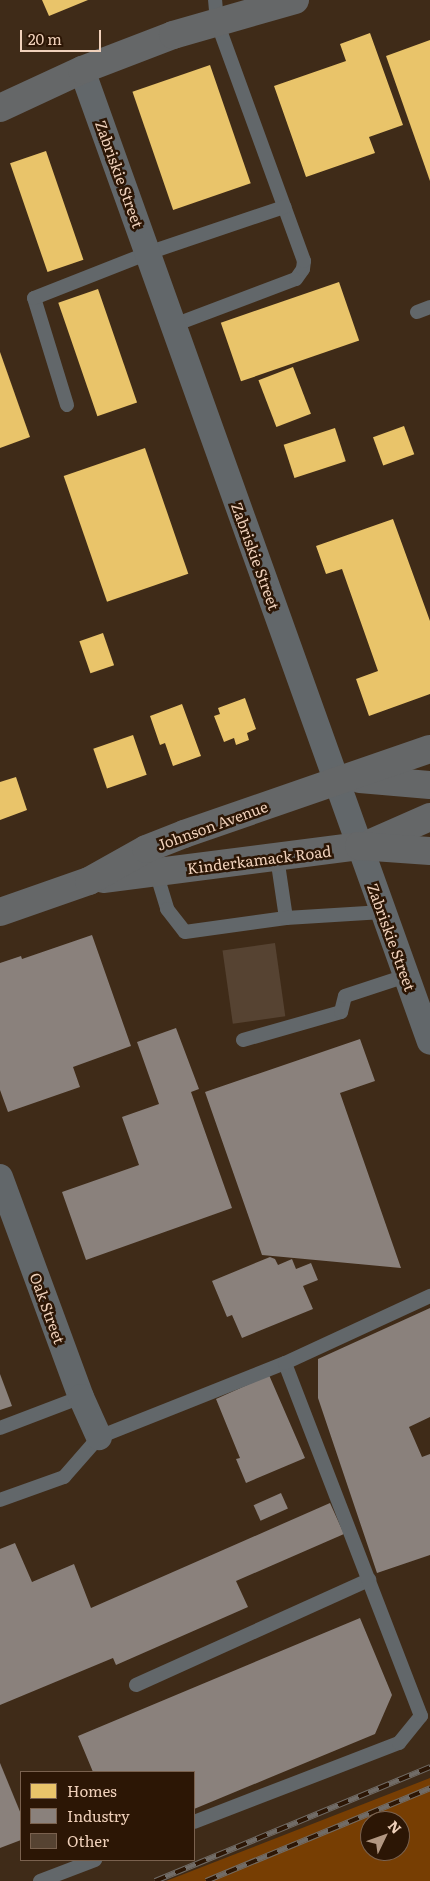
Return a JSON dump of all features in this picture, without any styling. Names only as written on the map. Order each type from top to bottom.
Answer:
[{"type":"main road","points":[[0,108],[82,70],[173,35],[216,11],[295,0]]},
{"type":"main road","name":"Johnson Avenue","points":[[0,912],[89,881],[146,849],[184,834],[430,749]]},
{"type":"main road","points":[[336,780],[366,778],[430,785]]},
{"type":"main road","points":[[359,846],[430,817]]},
{"type":"main road","name":"Kinderkamack Road","points":[[89,881],[359,846],[430,851]]},
{"type":"street","name":"Zabriskie Street","points":[[82,70],[430,1042]]},
{"type":"street","name":"Oak Street","points":[[0,1177],[81,1397],[99,1437]]},
{"type":"lane","points":[[174,325],[296,279],[304,261],[216,11]]},
{"type":"lane","points":[[67,405],[34,298],[148,253],[284,207]]},
{"type":"lane","points":[[277,857],[286,918]]},
{"type":"lane","points":[[156,872],[166,909],[185,932],[286,918],[383,912]]},
{"type":"lane","points":[[243,1040],[341,1012],[345,996],[406,976]]},
{"type":"lane","points":[[0,1500],[64,1477],[99,1437],[285,1363],[430,1296]]},
{"type":"lane","points":[[195,1822],[399,1743],[421,1716],[285,1363]]},
{"type":"lane","points":[[0,1428],[81,1397]]},
{"type":"lane","points":[[136,1685],[369,1580]]},
{"type":"lane","points":[[40,1881],[93,1861]]},
{"type":"shaded area","points":[[430,1778],[430,1881],[166,1881]]},
{"type":"building: Homes","points":[[42,0],[88,0],[49,16]]},
{"type":"building: Homes","points":[[370,33],[403,125],[369,137],[375,153],[306,177],[274,86],[346,61],[340,44]]},
{"type":"building: Homes","points":[[430,40],[430,181],[386,56]]},
{"type":"building: Homes","points":[[210,65],[251,183],[173,210],[132,92]]},
{"type":"building: Homes","points":[[46,151],[83,260],[48,272],[10,163]]},
{"type":"building: Homes","points":[[339,282],[359,341],[241,381],[221,323]]},
{"type":"building: Homes","points":[[98,289],[137,402],[97,416],[58,303]]},
{"type":"building: Homes","points":[[0,352],[30,437],[0,448]]},
{"type":"building: Homes","points":[[293,367],[311,414],[276,427],[258,380]]},
{"type":"building: Homes","points":[[404,426],[414,454],[383,465],[373,437]]},
{"type":"building: Homes","points":[[335,428],[346,461],[294,478],[284,445]]},
{"type":"building: Homes","points":[[145,448],[188,574],[107,602],[64,476]]},
{"type":"building: Homes","points":[[393,519],[430,621],[430,694],[369,716],[356,679],[378,671],[342,569],[326,574],[316,546]]},
{"type":"building: Homes","points":[[103,633],[114,665],[90,673],[79,641]]},
{"type":"building: Homes","points":[[245,698],[256,729],[247,733],[249,740],[236,745],[234,738],[224,742],[214,716],[220,714],[218,708]]},
{"type":"building: Homes","points":[[182,704],[201,756],[173,766],[165,743],[160,745],[150,716]]},
{"type":"building: Homes","points":[[133,735],[147,775],[107,788],[93,749]]},
{"type":"building: Homes","points":[[16,777],[27,810],[0,820],[0,782]]},
{"type":"building: Industry","points":[[92,935],[131,1046],[73,1067],[80,1087],[8,1112],[0,1090],[0,963],[21,956],[22,959]]},
{"type":"building: Industry","points":[[176,1028],[199,1089],[191,1092],[232,1208],[86,1260],[62,1192],[139,1165],[122,1117],[159,1104],[137,1042]]},
{"type":"building: Industry","points":[[360,1039],[375,1081],[340,1093],[401,1268],[262,1255],[205,1092]]},
{"type":"building: Industry","points":[[270,1257],[275,1259],[278,1265],[292,1259],[296,1269],[311,1263],[318,1280],[303,1286],[313,1309],[242,1338],[232,1315],[227,1317],[212,1281]]},
{"type":"building: Industry","points":[[430,1308],[430,1417],[409,1427],[422,1457],[430,1454],[430,1555],[377,1573],[318,1398],[318,1359]]},
{"type":"building: Industry","points":[[0,1374],[12,1406],[0,1410]]},
{"type":"building: Industry","points":[[269,1375],[305,1458],[246,1483],[236,1459],[240,1458],[216,1399]]},
{"type":"building: Industry","points":[[281,1493],[288,1509],[261,1521],[254,1505]]},
{"type":"building: Industry","points":[[330,1503],[344,1534],[236,1581],[248,1607],[116,1665],[113,1658],[0,1705],[0,1549],[15,1543],[32,1582],[74,1564],[91,1608]]},
{"type":"building: Industry","points":[[360,1618],[392,1695],[375,1734],[195,1809],[195,1771],[93,1771],[78,1736]]},
{"type":"building: Industry","points":[[0,1763],[20,1812],[20,1840],[0,1848]]},
{"type":"building: Other","points":[[275,943],[285,1016],[233,1024],[223,950]]},
{"type":"railway","points":[[155,1881],[430,1767]]},
{"type":"railway","points":[[206,1881],[430,1788]]}]
